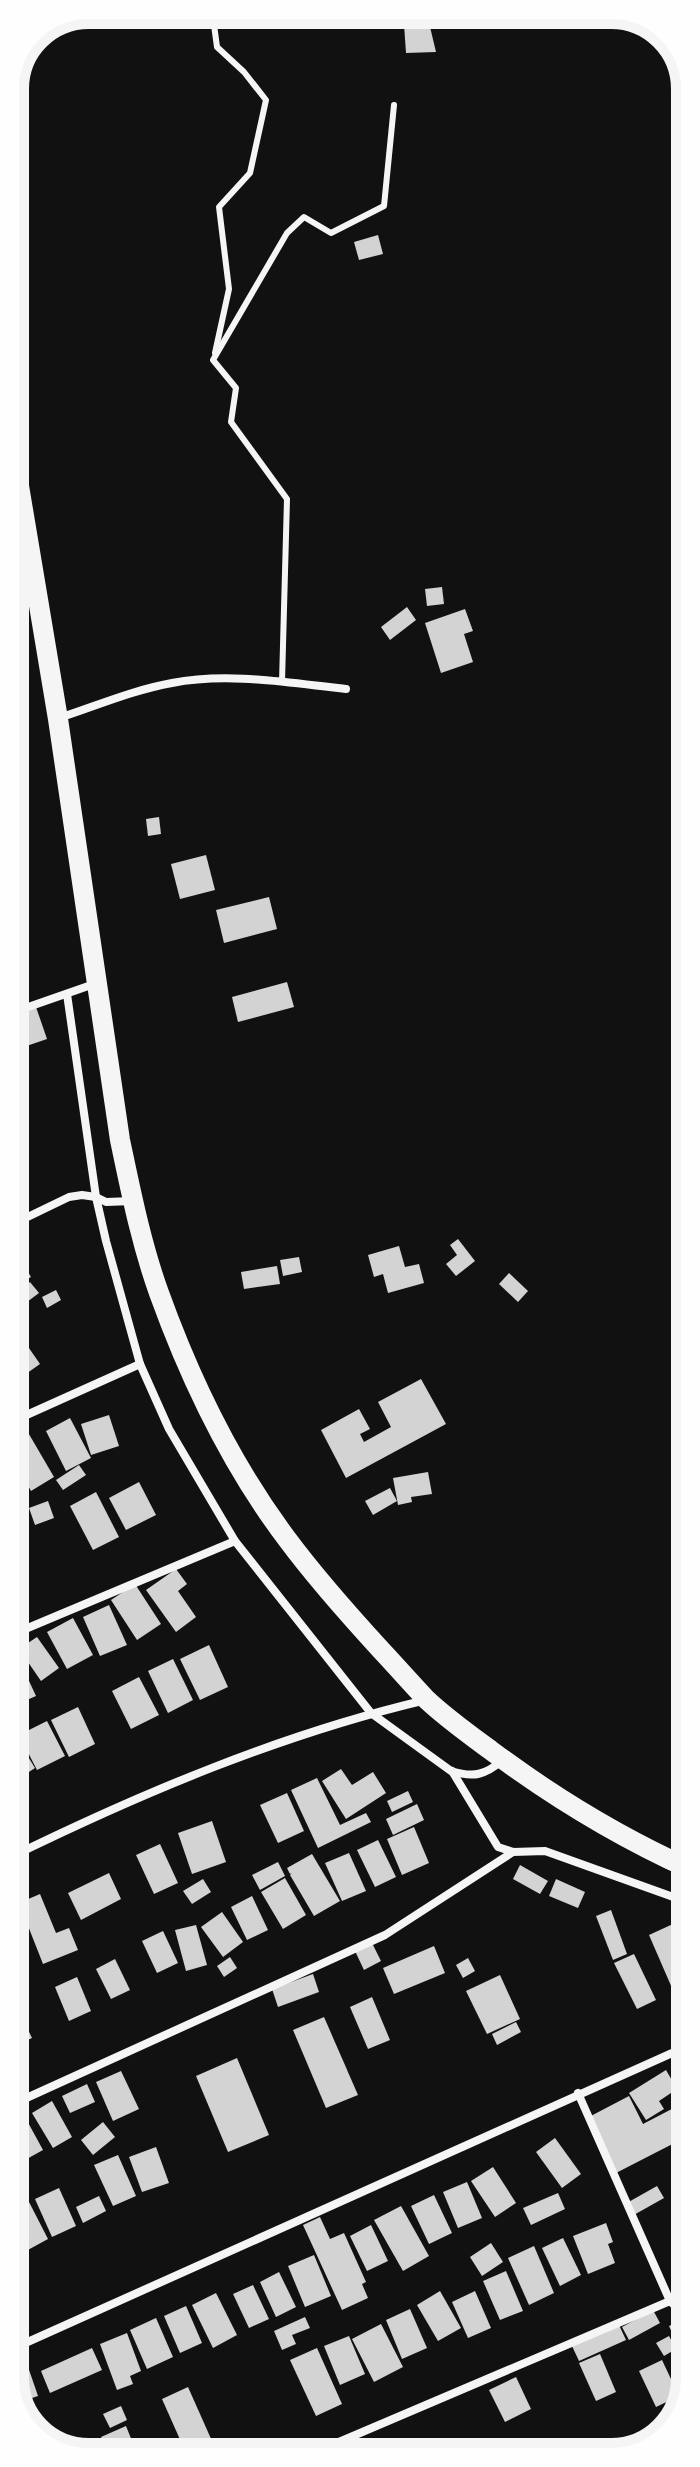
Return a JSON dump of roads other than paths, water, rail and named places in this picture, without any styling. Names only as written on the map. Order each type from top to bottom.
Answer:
[{"type":"highway","points":[[24,557],[58,719],[120,1140],[133,1201],[158,1291],[207,1405],[240,1467],[308,1567],[427,1700],[504,1760],[577,1810],[621,1836],[676,1862]]},
{"type":"street","points":[[58,719],[174,682],[205,679],[282,682],[346,689]]},
{"type":"street","points":[[24,1009],[97,983]]},
{"type":"street","points":[[67,994],[96,1197],[140,1364],[169,1429],[235,1541],[371,1713],[451,1771],[478,1775],[504,1760]]},
{"type":"street","points":[[24,1219],[69,1197],[82,1195],[106,1202],[133,1201]]},
{"type":"street","points":[[24,1416],[140,1364]]},
{"type":"street","points":[[24,1630],[235,1541]]},
{"type":"street","points":[[24,1851],[173,1782],[371,1713],[427,1700]]},
{"type":"street","points":[[451,1771],[498,1847],[513,1852],[545,1851],[676,1898]]},
{"type":"street","points":[[24,2099],[385,1935],[513,1852]]},
{"type":"street","points":[[24,2344],[676,2051]]},
{"type":"street","points":[[578,2093],[670,2301],[676,2307]]},
{"type":"street","points":[[337,2443],[670,2301]]},
{"type":"lane","points":[[213,360],[229,289],[219,207],[250,173],[266,100],[244,72],[217,47],[214,24]]},
{"type":"lane","points":[[213,360],[287,233],[304,217],[331,233],[384,206],[394,105]]},
{"type":"lane","points":[[213,360],[236,388],[231,422],[287,499],[282,682]]}]
